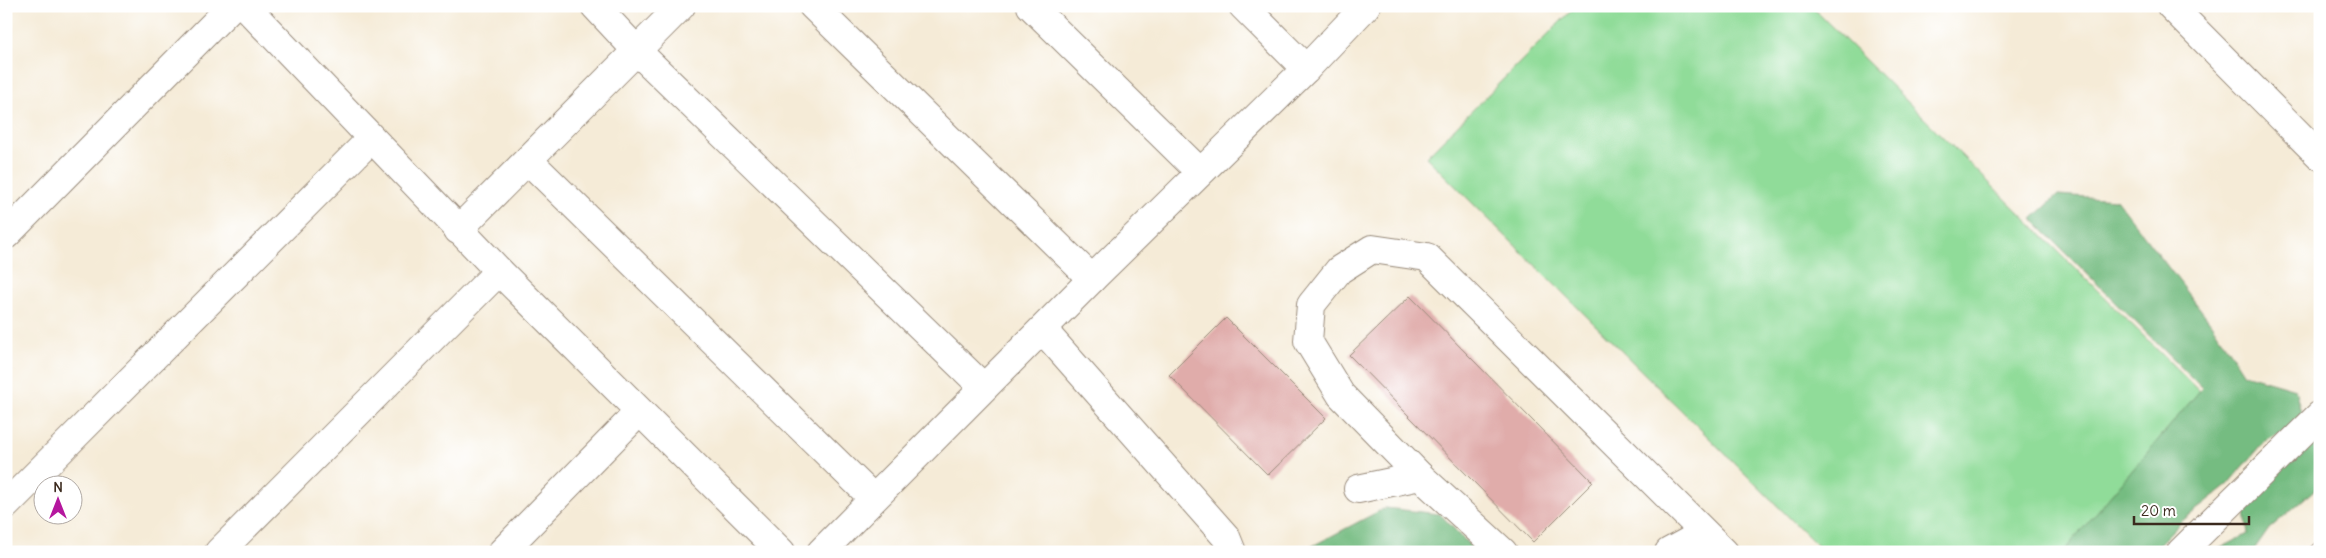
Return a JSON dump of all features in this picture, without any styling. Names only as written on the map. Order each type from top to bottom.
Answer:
[{"type":"street","points":[[6,235],[232,6]]},
{"type":"street","points":[[245,6],[458,230],[781,552]]},
{"type":"street","points":[[594,6],[637,51],[984,387]]},
{"type":"street","points":[[458,230],[681,6]]},
{"type":"street","points":[[813,6],[1092,279]]},
{"type":"street","points":[[1031,6],[1200,172]]},
{"type":"street","points":[[1244,6],[1306,69]]},
{"type":"street","points":[[821,552],[1092,279],[1306,69],[1366,6]]},
{"type":"street","points":[[2170,6],[2320,156]]},
{"type":"street","points":[[6,505],[371,139]]},
{"type":"street","points":[[528,160],[873,498]]},
{"type":"street","points":[[1503,552],[1420,476],[1341,394],[1308,341],[1311,305],[1339,270],[1372,249],[1427,257],[1724,552]]},
{"type":"street","points":[[219,552],[499,271]]},
{"type":"street","points":[[1043,330],[1226,536],[1232,552]]},
{"type":"street","points":[[502,552],[639,412]]},
{"type":"street","points":[[2181,552],[2320,415]]},
{"type":"street","points":[[1358,489],[1420,476]]},
{"type":"street","points":[[1669,552],[1704,533]]},
{"type":"green space","points":[[1576,6],[1811,6],[2222,414],[2084,552],[1824,552],[1426,157]]},
{"type":"green space","points":[[2058,195],[2116,199],[2211,323],[2244,374],[2295,389],[2303,421],[2264,442],[2228,485],[2182,521],[2151,552],[2063,552],[2202,388],[2032,219]]},
{"type":"green space","points":[[2320,406],[2320,485],[2269,529],[2253,552],[2213,552],[2248,534],[2242,489]]},
{"type":"green space","points":[[1385,508],[1440,514],[1476,552],[1301,552]]},
{"type":"building","points":[[1410,296],[1593,482],[1533,542],[1349,355]]},
{"type":"building","points":[[1226,318],[1326,418],[1268,475],[1169,375]]},
{"type":"building","points":[[2320,538],[2320,552],[2305,552]]}]
